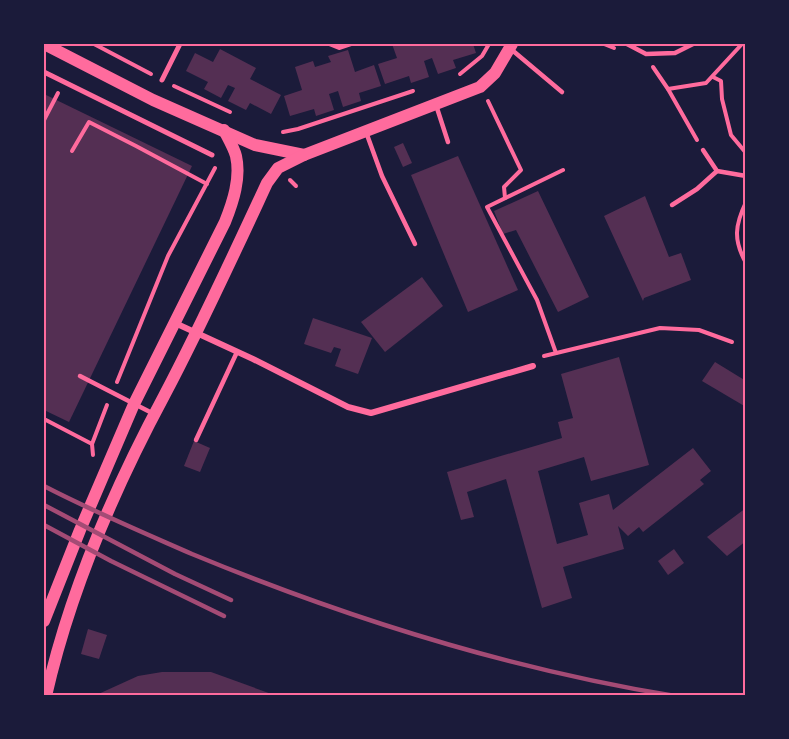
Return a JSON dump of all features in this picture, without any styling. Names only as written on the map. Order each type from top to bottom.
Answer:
[{"type":"main road","points":[[44,44],[153,100],[255,145],[304,155]]},
{"type":"main road","points":[[46,696],[71,602],[96,538],[153,414],[267,183],[278,168],[304,155],[480,87],[495,73],[511,46]]},
{"type":"main road","points":[[44,621],[134,404],[233,202],[237,175],[236,156],[224,130]]},
{"type":"street","points":[[162,80],[180,44]]},
{"type":"street","points":[[44,72],[212,155]]},
{"type":"street","points":[[175,323],[348,407],[371,412],[533,366]]},
{"type":"lane","points":[[627,44],[646,54],[675,53],[693,44]]},
{"type":"lane","points":[[511,46],[562,92]]},
{"type":"lane","points":[[436,105],[448,142]]},
{"type":"lane","points":[[366,130],[382,176],[415,244]]},
{"type":"lane","points":[[703,150],[717,171],[746,176]]},
{"type":"lane","points":[[672,206],[697,189],[717,171]]},
{"type":"lane","points":[[196,440],[237,352]]},
{"type":"lane","points":[[80,376],[153,414]]},
{"type":"path","points":[[94,44],[162,80],[236,114]]},
{"type":"path","points":[[329,44],[339,48],[351,44]]},
{"type":"path","points":[[455,78],[482,56],[489,44]]},
{"type":"path","points":[[604,44],[623,52]]},
{"type":"path","points":[[668,89],[706,83],[741,44]]},
{"type":"path","points":[[651,65],[668,89],[703,150]]},
{"type":"path","points":[[713,76],[721,81],[722,99],[731,135],[746,153]]},
{"type":"path","points":[[44,120],[64,82]]},
{"type":"path","points":[[480,87],[492,106],[521,170],[504,187],[505,198]]},
{"type":"path","points":[[275,133],[298,129],[421,89]]},
{"type":"path","points":[[72,152],[89,122],[207,185]]},
{"type":"path","points":[[130,354],[168,256],[214,173],[217,160],[212,155]]},
{"type":"path","points":[[556,353],[537,300],[487,207],[563,170]]},
{"type":"path","points":[[746,202],[737,220],[737,246],[746,262]]},
{"type":"path","points":[[533,366],[539,358],[660,328],[699,330],[732,342]]},
{"type":"path","points":[[44,419],[92,444]]},
{"type":"building","points":[[392,44],[473,44],[476,53],[453,60],[456,68],[438,74],[432,58],[424,61],[429,77],[411,83],[409,76],[385,84],[378,64],[397,58]]},
{"type":"building","points":[[220,49],[256,68],[250,79],[281,95],[271,114],[250,103],[246,110],[228,101],[235,88],[228,85],[221,98],[204,89],[208,82],[186,71],[195,53],[213,62]]},
{"type":"building","points":[[348,50],[355,72],[374,65],[381,86],[359,93],[361,101],[343,107],[338,91],[329,94],[334,110],[316,116],[314,109],[290,116],[284,96],[302,90],[295,67],[313,61],[315,67],[331,62],[328,56]]},
{"type":"building","points":[[44,94],[192,166],[69,422],[44,410]]},
{"type":"building","points":[[403,143],[412,163],[403,167],[394,147]]},
{"type":"building","points":[[458,156],[518,290],[468,312],[411,175]]},
{"type":"building","points":[[538,191],[589,297],[558,312],[516,230],[503,234],[494,211]]},
{"type":"building","points":[[645,196],[669,257],[681,253],[691,280],[644,298],[643,301],[604,216]]},
{"type":"building","points":[[422,277],[443,306],[385,352],[361,322]]},
{"type":"building","points":[[313,318],[372,338],[358,374],[335,366],[341,349],[334,347],[331,353],[304,344]]},
{"type":"building","points":[[619,357],[649,465],[591,481],[584,457],[538,471],[557,544],[588,535],[579,503],[609,494],[613,510],[693,448],[711,471],[700,480],[704,484],[643,532],[639,527],[628,536],[618,526],[624,549],[563,567],[572,598],[542,608],[506,479],[467,492],[474,517],[461,520],[447,472],[562,438],[558,422],[573,418],[561,374]]},
{"type":"building","points":[[715,362],[746,381],[746,407],[702,381]]},
{"type":"building","points":[[194,441],[210,448],[200,472],[184,466]]},
{"type":"building","points":[[746,508],[746,541],[727,556],[707,537]]},
{"type":"building","points":[[674,549],[684,563],[668,575],[658,561]]},
{"type":"building","points":[[88,629],[107,635],[99,659],[81,654]]},
{"type":"building","points":[[162,672],[211,672],[277,696],[94,696],[138,676]]},
{"type":"railway","points":[[44,486],[192,554],[369,620],[490,656],[613,685],[675,696]]},
{"type":"railway","points":[[44,505],[175,574],[231,600]]},
{"type":"railway","points":[[44,525],[111,561],[224,616]]}]
